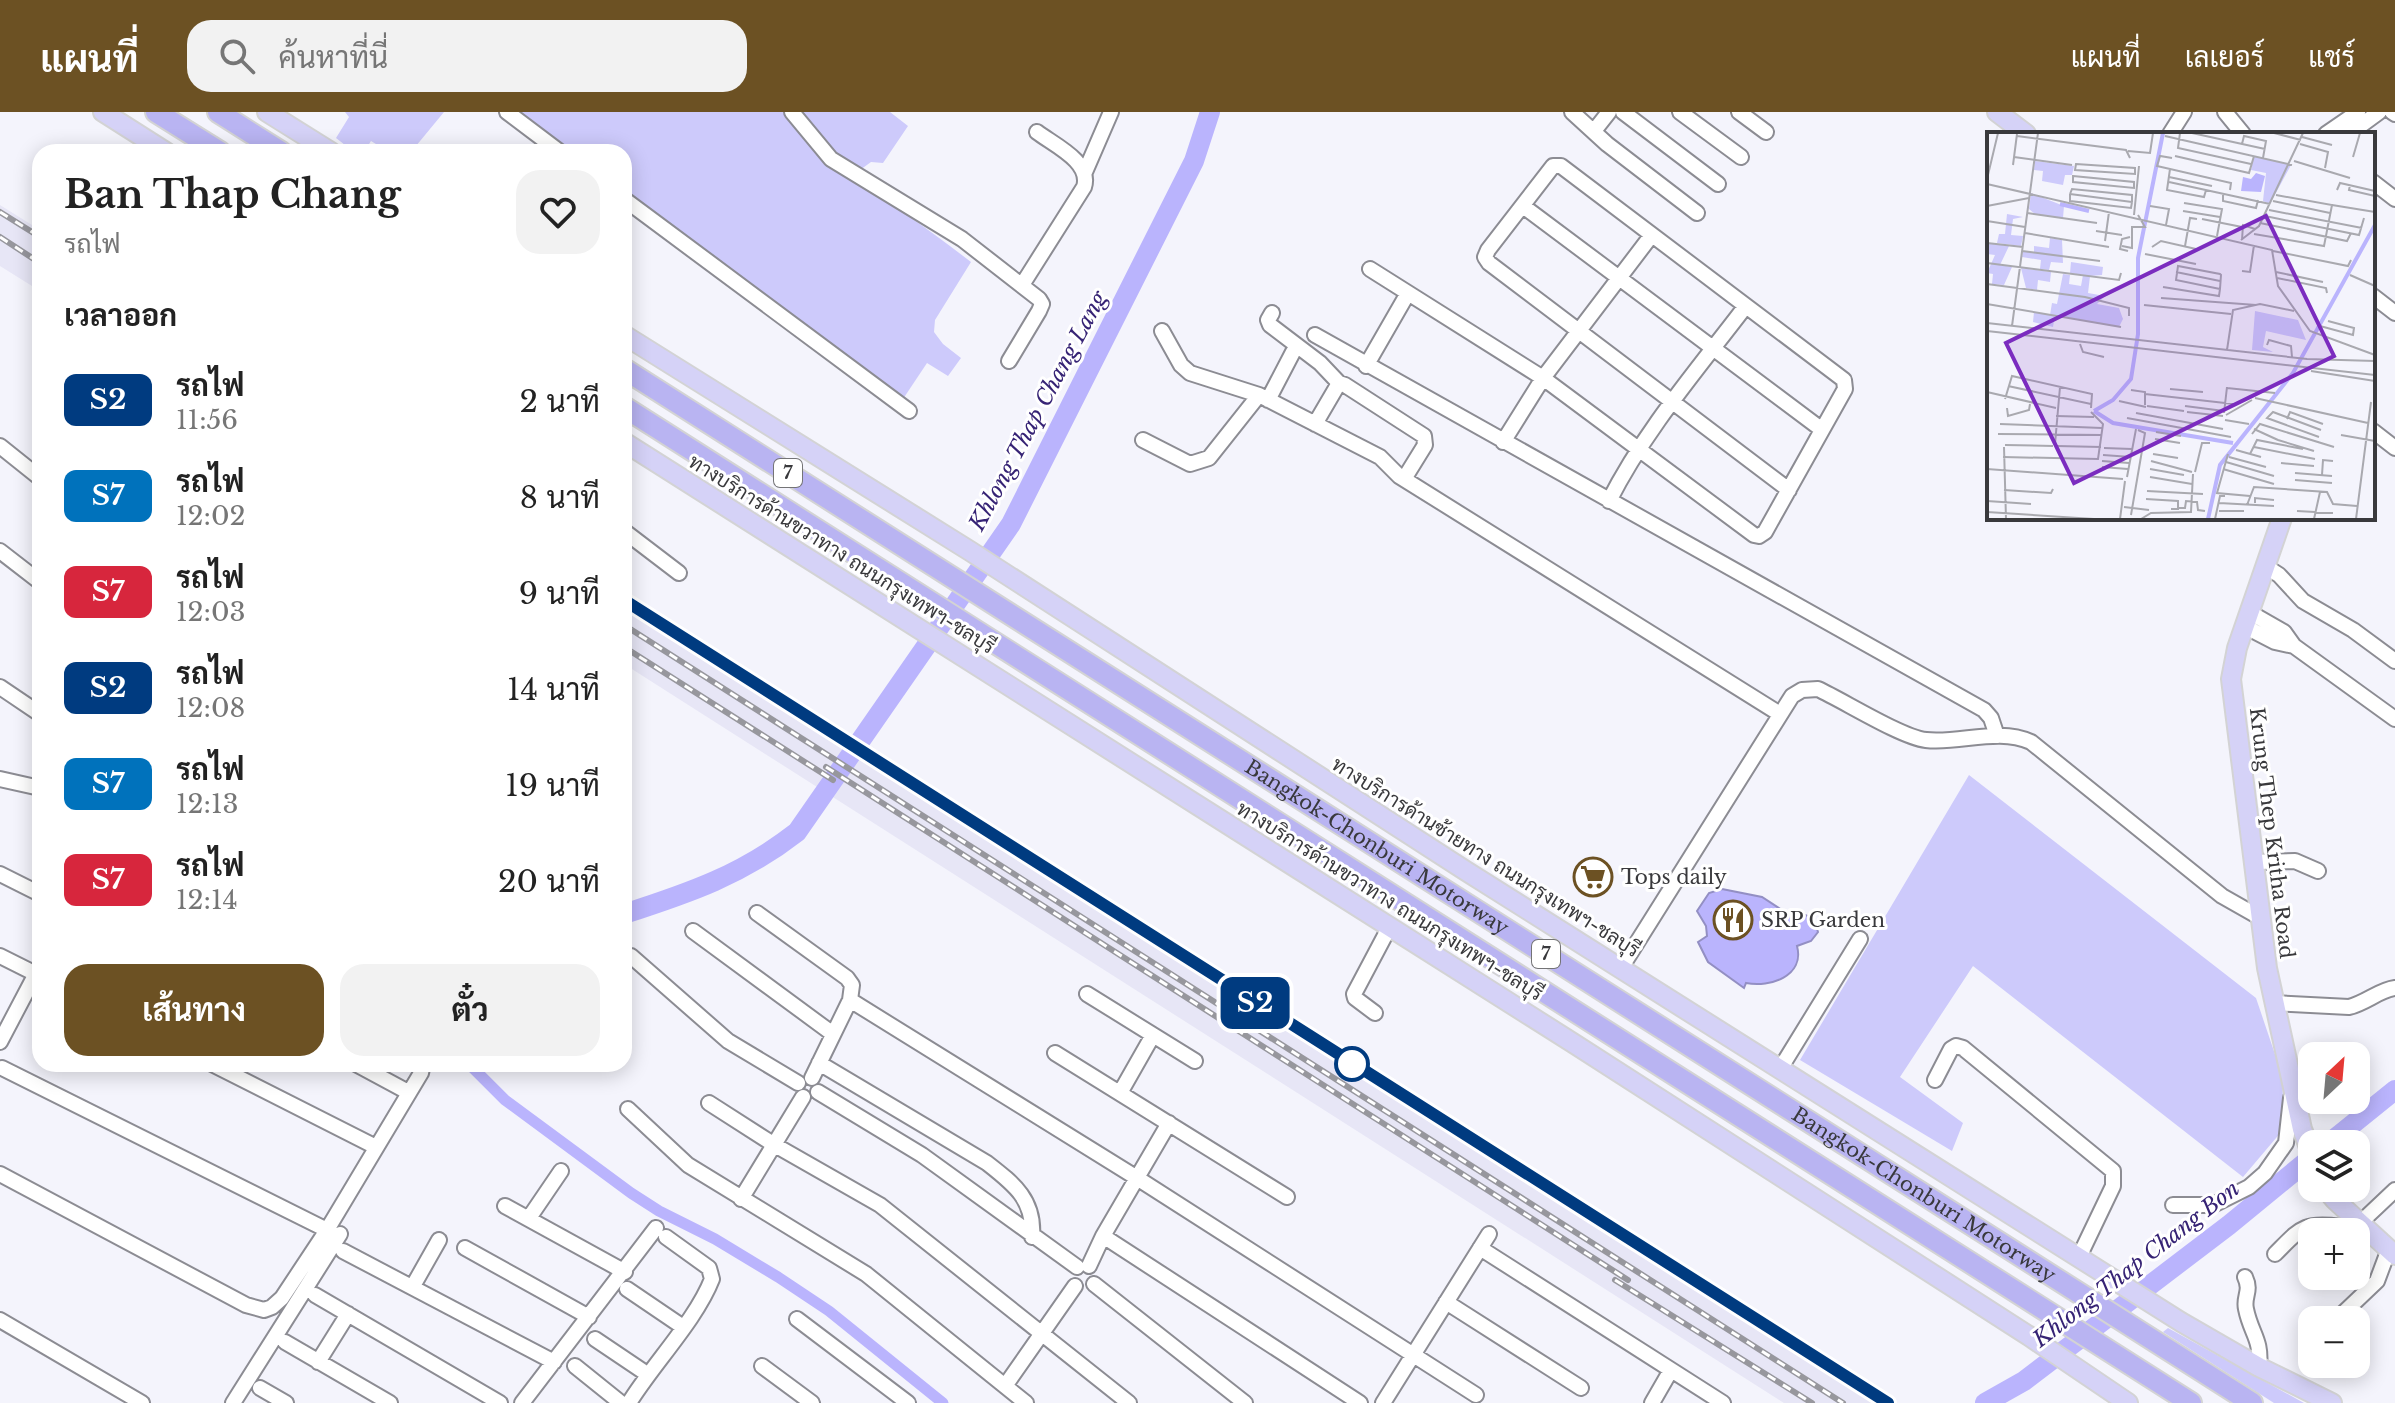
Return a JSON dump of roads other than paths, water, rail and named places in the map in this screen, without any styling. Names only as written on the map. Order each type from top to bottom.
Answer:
[{"type":"highway","points":[[156,112],[207,144]]},
{"type":"highway","points":[[218,112],[268,144]]},
{"type":"highway","name":"Bangkok-Chonburi Motorway","points":[[632,374],[2252,1403]]},
{"type":"highway","name":"Bangkok-Chonburi Motorway","points":[[632,412],[2191,1403]]},
{"type":"main road","points":[[103,112],[153,144]]},
{"type":"main road","points":[[267,112],[318,144]]},
{"type":"main road","points":[[1997,112],[2023,132]]},
{"type":"main road","name":"ทางบริการด้านซ้ายทาง ถนนกรุงเทพฯ-ชลบุรี","points":[[632,340],[970,551],[2181,1322],[2259,1367],[2332,1403]]},
{"type":"main road","name":"ทางบริการด้านขวาทาง ถนนกรุงเทพฯ-ชลบุรี","points":[[632,447],[1390,926],[2029,1336],[2128,1403]]},
{"type":"main road","name":"Krung Thep Kritha Road","points":[[2281,520],[2232,662],[2231,679],[2259,917],[2273,1003],[2302,1130]]},
{"type":"main road","points":[[2370,1240],[2392,1252]]},
{"type":"street","points":[[507,112],[549,144]]},
{"type":"street","points":[[792,112],[831,159],[962,239],[1039,299],[1042,304],[1009,361]]},
{"type":"street","points":[[1022,285],[1084,187],[1085,172],[1111,112]]},
{"type":"street","points":[[1572,112],[1607,144],[1697,213]]},
{"type":"street","points":[[1594,131],[1609,112]]},
{"type":"street","points":[[1623,112],[1718,184]]},
{"type":"street","points":[[1680,112],[1741,157]]},
{"type":"street","points":[[1739,112],[1766,132]]},
{"type":"street","points":[[2171,132],[2184,112]]},
{"type":"street","points":[[2225,112],[2241,132]]},
{"type":"street","points":[[2329,132],[2358,112]]},
{"type":"street","points":[[2352,132],[2379,112]]},
{"type":"street","points":[[1037,132],[1074,158],[1085,172]]},
{"type":"street","points":[[1370,269],[1543,378],[1759,536],[1765,532],[1789,490],[1821,429],[1845,389],[1844,380],[1557,164],[1485,257],[1489,263],[1789,490]]},
{"type":"street","points":[[2375,184],[2395,199]]},
{"type":"street","points":[[632,205],[909,411]]},
{"type":"street","points":[[1523,206],[1821,429]]},
{"type":"street","points":[[1503,442],[1543,378],[1651,236]]},
{"type":"street","points":[[1366,366],[1408,293]]},
{"type":"street","points":[[2375,298],[2395,313]]},
{"type":"street","points":[[1609,501],[1639,449],[1745,307]]},
{"type":"street","points":[[1272,313],[1268,320],[1270,325],[1327,368],[1339,383],[1424,436],[1425,445],[1404,479]]},
{"type":"street","points":[[1162,331],[1181,365],[1190,373],[1264,398],[1380,457],[1404,479],[1780,714]]},
{"type":"street","points":[[1315,335],[1984,710],[1991,718],[1997,736]]},
{"type":"street","points":[[1143,440],[1190,464],[1209,458],[1264,398],[1293,352]]},
{"type":"street","points":[[1315,424],[1339,383]]},
{"type":"street","points":[[2375,433],[2395,448]]},
{"type":"street","points":[[0,446],[32,472]]},
{"type":"street","points":[[632,537],[679,573]]},
{"type":"street","points":[[0,551],[32,576]]},
{"type":"street","points":[[2265,566],[2279,575],[2303,601],[2353,630],[2395,661]]},
{"type":"street","points":[[2247,619],[2275,642],[2294,646],[2395,719]]},
{"type":"street","points":[[0,687],[32,709]]},
{"type":"street","points":[[1621,968],[1780,714],[1792,696],[1802,690],[1818,689],[1923,740],[1997,736],[2023,738],[2222,896],[2259,917]]},
{"type":"street","points":[[0,779],[32,786]]},
{"type":"street","points":[[2253,862],[2295,861],[2318,871]]},
{"type":"street","points":[[0,874],[32,890]]},
{"type":"street","points":[[741,1199],[808,1088],[850,1000],[852,985],[847,978],[757,913]]},
{"type":"street","points":[[1375,1013],[1355,998],[1354,990],[1390,926]]},
{"type":"street","points":[[693,931],[833,1034]]},
{"type":"street","points":[[1780,1069],[1860,939]]},
{"type":"street","points":[[0,956],[32,969]]},
{"type":"street","points":[[632,957],[728,1041],[922,1155],[1032,1237],[1096,1276],[1094,1284]]},
{"type":"street","points":[[0,1042],[32,985]]},
{"type":"street","points":[[2273,1003],[2349,1007],[2395,988]]},
{"type":"street","points":[[1087,994],[1195,1061]]},
{"type":"street","points":[[850,1000],[1137,1178],[1476,1395]]},
{"type":"street","points":[[1120,1093],[1153,1035]]},
{"type":"street","points":[[1935,1080],[1951,1049],[1960,1046],[2113,1171],[2113,1186],[2079,1257]]},
{"type":"street","points":[[0,1049],[5,1059],[1,1070],[334,1232]]},
{"type":"street","points":[[1055,1053],[1287,1197]]},
{"type":"street","points":[[819,1063],[1001,1174],[1017,1188],[1029,1207],[1033,1220],[1032,1237]]},
{"type":"street","points":[[228,1072],[376,1147]]},
{"type":"street","points":[[371,1072],[408,1092]]},
{"type":"street","points":[[233,1403],[334,1232],[376,1147],[419,1072]]},
{"type":"street","points":[[2173,1205],[2213,1205],[2249,1187],[2265,1173],[2286,1143],[2293,1090]]},
{"type":"street","points":[[709,1103],[773,1144],[880,1205],[1129,1403]]},
{"type":"street","points":[[628,1109],[688,1165],[866,1274],[1026,1403]]},
{"type":"street","points":[[1094,1284],[1083,1289],[1075,1286],[1072,1278],[1103,1236],[1169,1123]]},
{"type":"street","points":[[529,1218],[561,1171]]},
{"type":"street","points":[[0,1174],[256,1310],[272,1307],[282,1298],[334,1232]]},
{"type":"street","points":[[2366,1218],[2395,1190]]},
{"type":"street","points":[[505,1206],[625,1272]]},
{"type":"street","points":[[522,1403],[625,1272],[661,1233],[709,1268],[709,1286],[629,1403]]},
{"type":"street","points":[[2275,1254],[2298,1233]]},
{"type":"street","points":[[1383,1403],[1489,1234]]},
{"type":"street","points":[[1103,1236],[1360,1403]]},
{"type":"street","points":[[413,1286],[439,1240]]},
{"type":"street","points":[[465,1248],[589,1317]]},
{"type":"street","points":[[1480,1248],[1723,1403]]},
{"type":"street","points":[[343,1251],[554,1362]]},
{"type":"street","points":[[2351,1306],[2377,1281],[2392,1252]]},
{"type":"street","points":[[2245,1277],[2249,1290],[2246,1308],[2261,1348],[2259,1367]]},
{"type":"street","points":[[1094,1284],[1245,1403]]},
{"type":"street","points":[[1005,1386],[1043,1336],[1075,1286]]},
{"type":"street","points":[[627,1289],[683,1327]]},
{"type":"street","points":[[315,1295],[500,1403]]},
{"type":"street","points":[[1446,1302],[1581,1388]]},
{"type":"street","points":[[318,1362],[348,1314]]},
{"type":"street","points":[[797,1319],[908,1403]]},
{"type":"street","points":[[0,1320],[142,1403]]},
{"type":"street","points":[[595,1339],[647,1374]]},
{"type":"street","points":[[285,1342],[390,1403]]},
{"type":"street","points":[[575,1366],[621,1403]]},
{"type":"street","points":[[762,1366],[812,1403]]},
{"type":"street","points":[[1652,1403],[1671,1370]]},
{"type":"street","points":[[260,1388],[286,1403]]},
{"type":"waterway","name":"Khlong Thap Chang Lang","points":[[632,911],[735,871],[797,832],[1011,524],[1194,161],[1210,112]]},
{"type":"waterway","name":"Khlong Thap Chang Lang","points":[[477,1072],[505,1100],[631,1193],[715,1239],[829,1311],[943,1403]]},
{"type":"waterway","name":"Khlong Thap Chang Bon","points":[[2345,1130],[2395,1090]]},
{"type":"waterway","name":"Khlong Thap Chang Bon","points":[[1985,1403],[2024,1381],[2298,1168]]},
{"type":"railway","points":[[0,212],[32,232]]},
{"type":"railway","points":[[0,237],[32,258]]},
{"type":"railway","points":[[632,605],[1888,1403]]},
{"type":"railway","points":[[632,630],[1843,1403]]},
{"type":"railway","points":[[632,652],[833,780]]},
{"type":"railway","points":[[826,767],[1628,1280]]},
{"type":"railway","points":[[1615,1280],[1812,1403]]},
{"type":"train","name":"S2","points":[[632,605],[1888,1403]]},
{"type":"place","name":"Tops daily","points":[[1593,877]]},
{"type":"place","name":"SRP Garden","points":[[1733,920]]}]
